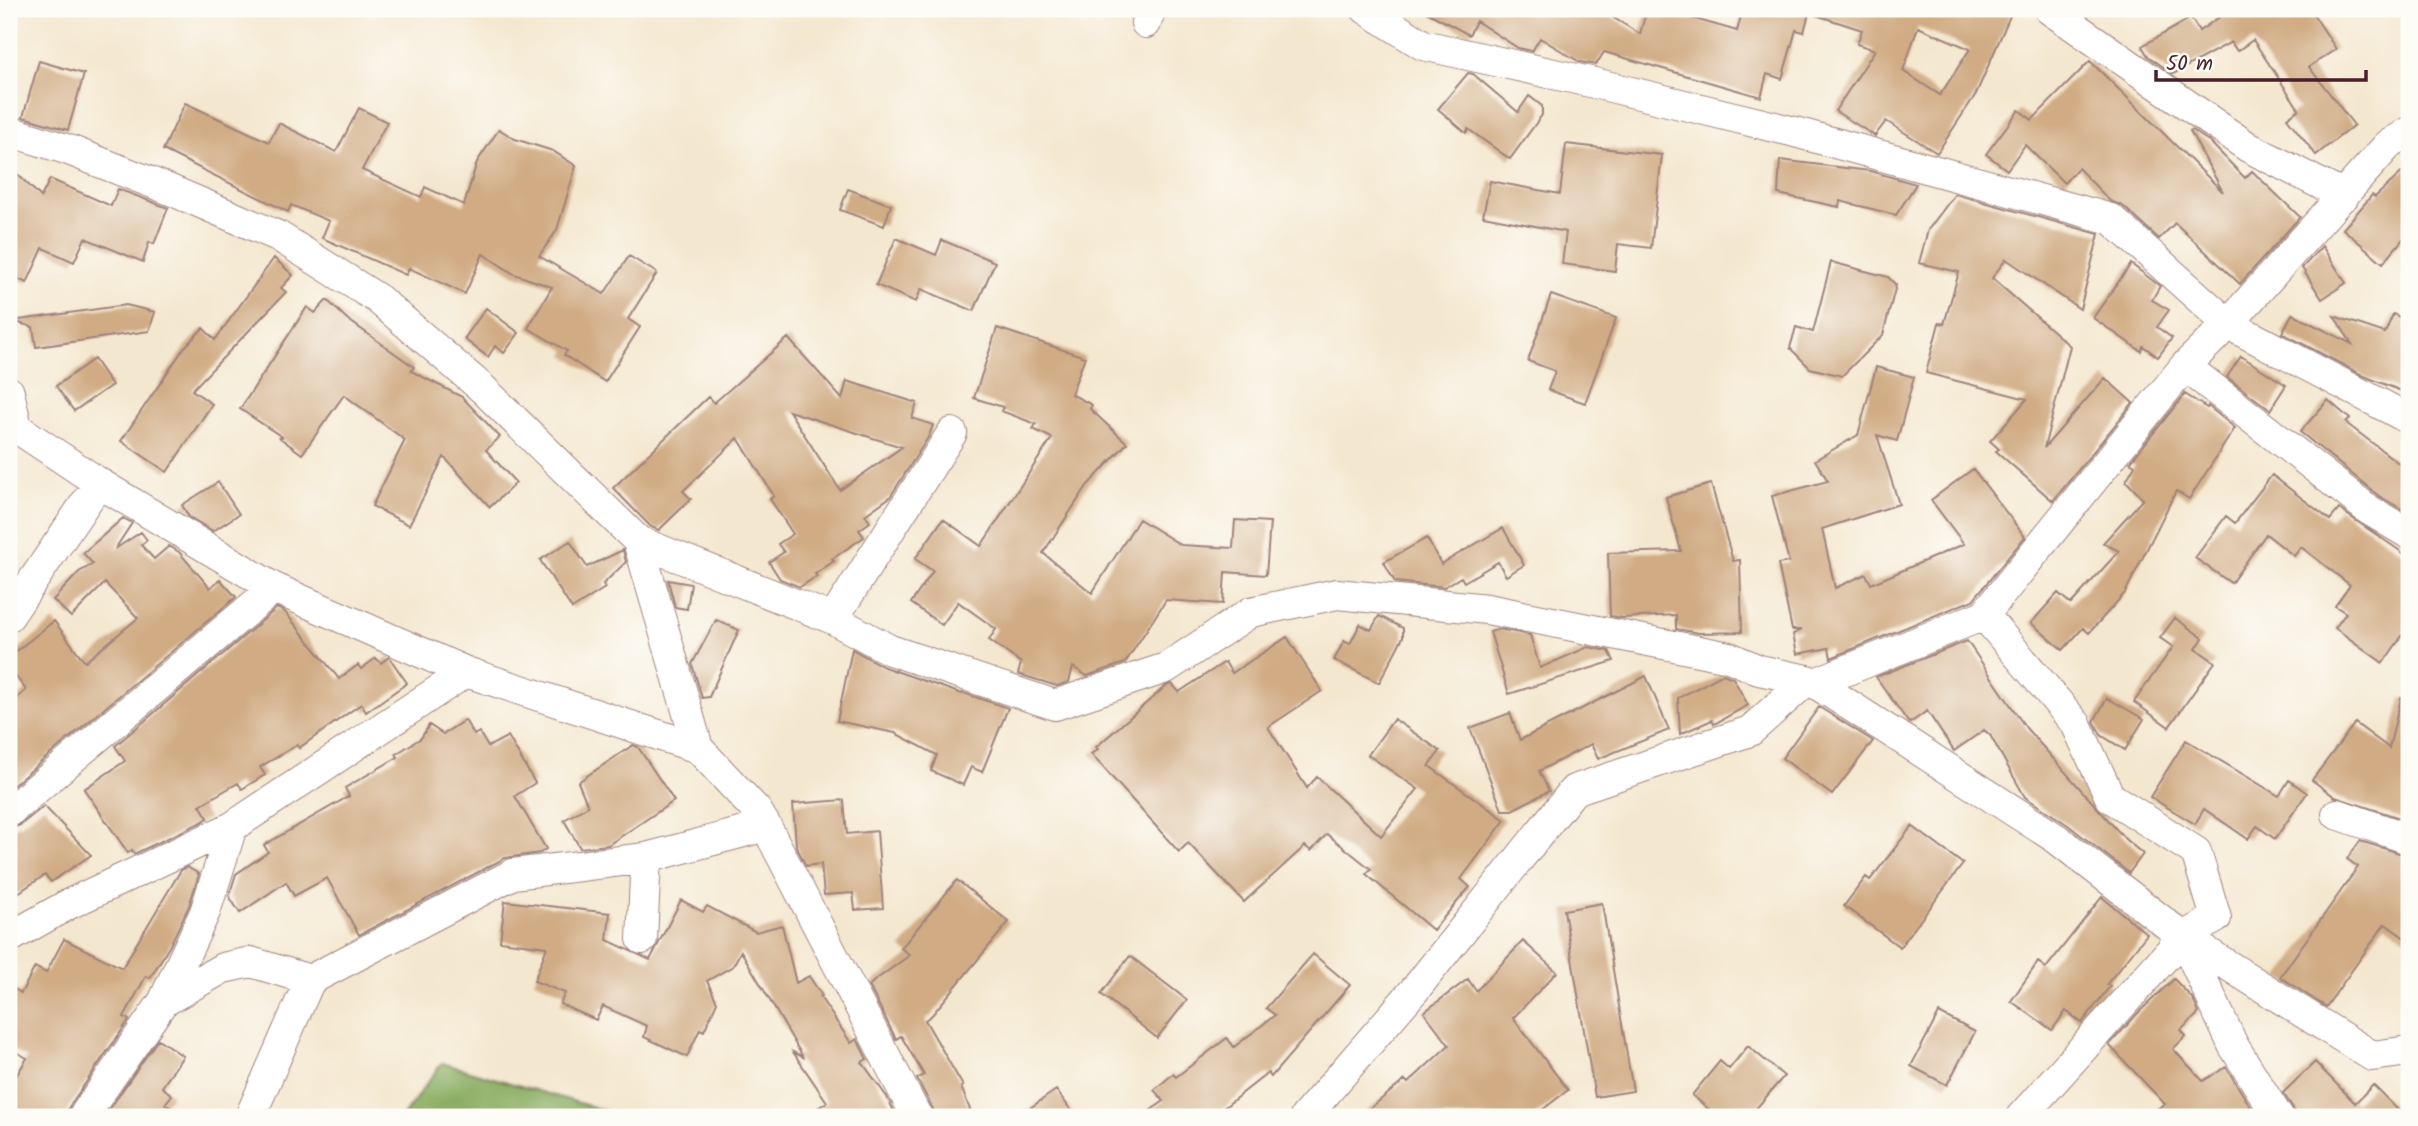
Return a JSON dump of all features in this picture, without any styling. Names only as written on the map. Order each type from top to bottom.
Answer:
[{"type":"street","points":[[1366,9],[1423,45],[1795,132],[2111,219],[2228,324],[2409,419]]},
{"type":"street","points":[[2049,9],[2248,147],[2344,196]]},
{"type":"street","points":[[9,131],[69,150],[278,236],[378,299],[483,389],[638,541],[833,619],[890,650],[1055,705],[1166,668],[1251,612],[1337,593],[1487,609],[1728,657],[1759,670],[1811,681],[2057,839],[2183,937],[2372,1056],[2409,1051]]},
{"type":"street","points":[[1305,1117],[1417,987],[1574,790],[1749,731],[1811,681],[1984,615],[2185,366],[2228,324],[2388,145],[2409,132]]},
{"type":"street","points":[[2185,366],[2369,510],[2409,534]]},
{"type":"street","points":[[9,392],[17,428],[99,483],[274,588],[466,671],[698,748]]},
{"type":"street","points":[[833,619],[952,433]]},
{"type":"street","points":[[9,616],[99,483]]},
{"type":"street","points":[[638,541],[698,748],[757,811],[766,826],[917,1117]]},
{"type":"street","points":[[9,812],[274,588]]},
{"type":"street","points":[[1984,615],[2076,724],[2109,797],[2196,852],[2216,918],[2183,937],[2021,1117]]},
{"type":"street","points":[[9,938],[69,904],[232,827],[466,671]]},
{"type":"street","points":[[2337,814],[2409,839]]},
{"type":"street","points":[[250,1117],[310,980],[513,874],[646,858],[766,826]]},
{"type":"street","points":[[83,1117],[163,1002],[205,912],[232,827]]},
{"type":"street","points":[[642,939],[646,858]]},
{"type":"street","points":[[2183,937],[2233,1045],[2278,1117]]},
{"type":"street","points":[[163,1002],[223,968],[251,962],[310,980]]},
{"type":"green space","points":[[442,1063],[627,1117],[402,1117]]},
{"type":"building","points":[[1421,9],[1599,9],[1640,34],[1647,9],[1660,9],[1737,31],[1743,9],[1810,9],[1804,32],[1796,30],[1782,79],[1767,74],[1761,97],[1604,52],[1596,65],[1580,62],[1540,38],[1532,51],[1518,48],[1476,21],[1469,35]]},
{"type":"building","points":[[1811,9],[2013,9],[1976,94],[1937,153],[1886,121],[1875,136],[1835,111],[1875,50],[1857,44],[1862,30],[1810,13]],"holes":[[[1918,27],[1970,49],[1940,95],[1903,71]]]},
{"type":"building","points":[[2231,9],[2310,9],[2336,49],[2309,67],[2354,125],[2316,155],[2287,118],[2299,109],[2253,40],[2237,51],[2231,42],[2173,74],[2148,56],[2142,46],[2191,18],[2199,31]]},
{"type":"building","points":[[39,61],[84,74],[68,130],[23,117]]},
{"type":"building","points":[[2090,61],[2223,192],[2190,131],[2210,142],[2245,178],[2252,171],[2300,217],[2240,284],[2175,223],[2159,239],[2123,206],[2110,201],[2078,168],[2064,183],[2025,145],[2007,170],[1986,154],[2019,110],[2032,120]]},
{"type":"building","points":[[1468,73],[1473,74],[1518,112],[1529,96],[1542,106],[1542,115],[1510,159],[1468,129],[1466,133],[1438,109]]},
{"type":"building","points":[[185,103],[269,142],[279,123],[336,152],[359,108],[387,122],[362,170],[421,197],[425,187],[464,205],[477,162],[499,129],[515,139],[553,151],[576,166],[557,230],[539,256],[604,294],[629,256],[657,273],[628,319],[640,327],[605,382],[564,355],[567,351],[528,328],[552,287],[514,274],[483,254],[465,294],[409,268],[406,275],[322,238],[329,221],[291,205],[288,212],[163,150]]},
{"type":"building","points":[[1566,144],[1662,155],[1651,248],[1618,244],[1615,271],[1562,264],[1566,232],[1483,216],[1490,181],[1560,194]]},
{"type":"building","points":[[1780,160],[1870,171],[1916,184],[1896,215],[1840,201],[1839,207],[1778,194]]},
{"type":"building","points":[[9,166],[41,197],[50,179],[111,206],[118,189],[168,208],[154,244],[149,242],[143,262],[85,238],[74,262],[43,248],[27,283],[9,275]]},
{"type":"building","points":[[2409,166],[2409,232],[2383,263],[2343,229],[2372,195],[2375,197]]},
{"type":"building","points":[[848,189],[891,205],[884,226],[840,210]]},
{"type":"building","points":[[1955,194],[2099,234],[2080,309],[2006,259],[1992,278],[2070,346],[2044,448],[2105,378],[2133,403],[2053,501],[1996,451],[1999,449],[1990,441],[2027,399],[1926,373],[1939,323],[1944,324],[1959,272],[1919,263],[1928,230]]},
{"type":"building","points":[[896,238],[936,255],[942,240],[995,262],[974,311],[921,289],[916,302],[876,285]]},
{"type":"building","points":[[2322,246],[2346,283],[2322,299],[2302,268]]},
{"type":"building","points":[[274,258],[293,275],[281,288],[286,292],[192,390],[212,404],[167,472],[121,441],[184,348],[203,328],[215,340]]},
{"type":"building","points":[[1831,262],[1888,277],[1896,285],[1883,335],[1842,376],[1810,368],[1790,348],[1796,327],[1813,332]]},
{"type":"building","points":[[2131,264],[2160,286],[2152,300],[2169,310],[2157,327],[2172,338],[2158,357],[2143,346],[2141,351],[2093,318]]},
{"type":"building","points":[[1551,295],[1616,318],[1585,403],[1548,390],[1555,371],[1528,361]]},
{"type":"building","points":[[327,300],[347,319],[414,367],[411,371],[462,397],[500,437],[486,450],[516,483],[490,507],[444,457],[409,525],[372,506],[405,440],[344,395],[302,454],[240,409],[307,307],[315,313]]},
{"type":"building","points":[[126,305],[155,312],[149,331],[36,347],[33,327],[12,321]]},
{"type":"building","points":[[486,308],[519,333],[504,353],[495,346],[488,357],[464,339]]},
{"type":"building","points":[[2292,314],[2352,344],[2334,316],[2385,333],[2393,314],[2409,321],[2409,394],[2364,376],[2282,333]]},
{"type":"building","points":[[997,328],[1085,357],[1071,394],[1092,405],[1090,409],[1127,443],[1087,486],[1043,553],[1092,593],[1139,519],[1181,545],[1233,548],[1235,520],[1270,522],[1266,575],[1225,572],[1223,604],[1166,600],[1125,663],[1087,676],[1073,667],[1069,682],[1057,686],[1018,674],[1021,663],[989,640],[996,629],[958,602],[942,625],[911,603],[933,571],[915,559],[943,519],[981,546],[1052,438],[1033,429],[1036,424],[1001,411],[1003,407],[974,398]]},
{"type":"building","points":[[788,338],[842,399],[847,381],[917,403],[912,418],[933,425],[929,436],[890,497],[865,515],[870,522],[859,530],[864,537],[832,559],[834,561],[815,574],[817,576],[800,587],[780,579],[769,562],[784,552],[778,544],[793,534],[770,499],[774,496],[738,438],[683,491],[691,499],[659,530],[651,527],[613,488],[708,397],[714,403]],"holes":[[[789,411],[902,447],[840,490]]]},
{"type":"building","points":[[2241,356],[2286,385],[2270,410],[2227,377]]},
{"type":"building","points":[[94,359],[112,385],[74,411],[56,386]]},
{"type":"building","points":[[1876,367],[1914,377],[1897,441],[1877,435],[1899,504],[1822,529],[1835,588],[1866,574],[1871,584],[1964,544],[1931,500],[1973,469],[2025,537],[1973,600],[1831,658],[1829,648],[1797,654],[1793,634],[1802,630],[1792,630],[1778,564],[1789,562],[1772,496],[1828,481],[1815,460],[1858,435]]},
{"type":"building","points":[[2185,394],[2207,408],[2208,406],[2235,428],[2189,499],[2176,491],[2125,593],[2089,633],[2083,628],[2063,650],[2031,623],[2058,593],[2071,604],[2119,551],[2103,543],[2143,499],[2126,481],[2135,465],[2130,462]]},
{"type":"building","points":[[2328,400],[2350,419],[2346,423],[2409,471],[2409,504],[2405,511],[2379,496],[2300,432]]},
{"type":"building","points":[[2272,475],[2330,520],[2339,509],[2409,557],[2409,626],[2383,663],[2335,628],[2346,613],[2335,606],[2350,585],[2301,547],[2294,556],[2266,534],[2231,583],[2195,558],[2226,516],[2235,523]]},
{"type":"building","points":[[218,482],[239,514],[213,531],[189,517],[182,505]]},
{"type":"building","points":[[1711,484],[1733,561],[1740,560],[1742,632],[1699,633],[1676,629],[1676,615],[1622,618],[1610,616],[1608,553],[1681,551],[1666,497]]},
{"type":"building","points":[[123,518],[132,523],[115,549],[141,532],[147,540],[141,545],[154,559],[169,546],[179,552],[210,588],[220,579],[236,597],[9,789],[9,706],[26,690],[9,668],[9,657],[54,621],[85,662],[138,618],[105,583],[71,617],[53,600],[79,572],[93,564],[83,553]]},
{"type":"building","points":[[1503,528],[1524,565],[1506,576],[1498,562],[1464,582],[1461,577],[1444,587],[1395,582],[1384,562],[1427,538],[1441,564]]},
{"type":"building","points":[[570,541],[587,567],[623,550],[626,562],[603,584],[605,588],[572,609],[540,560]]},
{"type":"building","points":[[668,580],[691,584],[687,609],[675,607]]},
{"type":"building","points":[[277,608],[285,612],[339,679],[358,665],[361,669],[376,658],[381,663],[389,657],[407,683],[366,712],[361,704],[299,748],[297,745],[260,767],[265,775],[242,789],[238,783],[200,805],[208,818],[202,822],[134,854],[132,850],[128,853],[84,789],[125,761],[115,746]]},
{"type":"building","points":[[1379,616],[1403,628],[1403,637],[1379,683],[1334,660],[1344,641],[1350,644],[1360,624],[1371,630]]},
{"type":"building","points":[[2175,618],[2203,638],[2196,649],[2215,662],[2169,727],[2134,702],[2173,647],[2160,638]]},
{"type":"building","points":[[716,620],[739,630],[709,697],[702,698],[692,664]]},
{"type":"building","points":[[1499,629],[1530,635],[1540,668],[1588,647],[1609,651],[1614,661],[1509,694],[1490,632]]},
{"type":"building","points":[[1287,637],[1322,691],[1268,727],[1307,788],[1317,777],[1381,836],[1418,789],[1368,755],[1394,719],[1440,751],[1429,766],[1505,820],[1461,879],[1470,887],[1433,930],[1366,874],[1371,869],[1327,834],[1311,851],[1305,846],[1244,902],[1188,843],[1179,852],[1091,754],[1166,686],[1172,684],[1179,692],[1225,662],[1232,673]]},
{"type":"building","points":[[1967,641],[2026,728],[2126,840],[2143,854],[2129,873],[2068,825],[2025,797],[1990,735],[1984,730],[1954,751],[1927,711],[1908,722],[1876,677]]},
{"type":"building","points":[[852,649],[884,667],[1008,708],[982,772],[971,767],[963,785],[931,771],[937,755],[895,733],[837,721]]},
{"type":"building","points":[[1723,674],[1733,678],[1748,705],[1714,724],[1712,720],[1680,734],[1678,698]]},
{"type":"building","points":[[1646,676],[1669,730],[1598,759],[1591,744],[1539,771],[1549,791],[1512,810],[1502,810],[1470,728],[1510,713],[1520,740]]},
{"type":"building","points":[[2107,698],[2144,719],[2125,750],[2101,735],[2094,721]]},
{"type":"building","points":[[2401,698],[2409,699],[2409,821],[2335,797],[2312,780],[2355,723],[2389,748]]},
{"type":"building","points":[[1819,707],[1873,741],[1832,795],[1782,758]]},
{"type":"building","points":[[465,720],[474,735],[479,732],[488,747],[508,736],[535,783],[515,796],[546,849],[540,853],[505,858],[359,935],[327,878],[294,896],[286,882],[240,913],[229,896],[236,874],[268,852],[264,845],[349,796],[345,788],[398,757],[396,754],[421,738],[429,725],[443,734]]},
{"type":"building","points":[[2186,740],[2279,796],[2289,780],[2307,793],[2275,839],[2257,826],[2248,839],[2204,809],[2195,824],[2150,797]]},
{"type":"building","points":[[633,745],[638,747],[674,801],[608,845],[580,848],[564,820],[588,806],[578,782]]},
{"type":"building","points":[[844,800],[847,834],[877,831],[883,908],[855,910],[853,893],[824,895],[821,864],[806,866],[796,846],[793,804]]},
{"type":"building","points":[[44,806],[91,855],[51,882],[45,875],[9,899],[9,829],[20,825]]},
{"type":"building","points":[[1912,826],[1963,864],[1900,947],[1844,906],[1866,877],[1870,880]]},
{"type":"building","points":[[2360,841],[2409,856],[2409,941],[2385,924],[2326,1007],[2280,977],[2358,867],[2347,859]]},
{"type":"building","points":[[187,867],[199,874],[189,906],[169,947],[150,978],[146,976],[124,1017],[129,1020],[69,1107],[66,1117],[9,1117],[9,1088],[27,1058],[9,1048],[9,986],[21,993],[35,967],[46,973],[64,939],[122,968],[181,870]]},
{"type":"building","points":[[957,880],[1009,922],[925,1020],[963,1086],[961,1087],[973,1117],[934,1117],[933,1109],[917,1079],[924,1075],[901,1036],[896,1039],[869,986],[910,955],[901,948]]},
{"type":"building","points":[[2102,897],[2147,934],[2107,984],[2110,986],[2082,1023],[2066,1011],[2052,1030],[2011,1001],[2038,962],[2046,968]]},
{"type":"building","points":[[681,900],[703,912],[707,906],[756,932],[782,925],[796,983],[809,976],[851,1043],[857,1039],[867,1059],[862,1062],[887,1097],[897,1117],[804,1117],[827,1102],[793,1052],[803,1057],[741,951],[733,966],[707,981],[717,1002],[704,1031],[700,1029],[687,1057],[644,1037],[647,1026],[603,1006],[596,1020],[560,1004],[565,993],[534,981],[547,947],[500,941],[505,901],[610,913],[607,940],[650,960]]},
{"type":"building","points":[[1602,903],[1633,1091],[1595,1097],[1564,910]]},
{"type":"building","points":[[1523,941],[1557,972],[1513,1018],[1568,1090],[1533,1117],[1359,1117],[1405,1080],[1408,1083],[1449,1045],[1424,1012],[1468,979],[1476,991]]},
{"type":"building","points":[[1313,954],[1350,985],[1271,1077],[1268,1073],[1212,1117],[1141,1117],[1164,1101],[1154,1090],[1173,1074],[1176,1077],[1227,1038],[1234,1047],[1275,1015],[1266,1008]]},
{"type":"building","points":[[1130,956],[1187,1000],[1157,1038],[1101,994]]},
{"type":"building","points":[[2174,979],[2193,999],[2199,1013],[2181,1030],[2186,1036],[2173,1049],[2203,1081],[2226,1067],[2253,1111],[2242,1117],[2144,1117],[2165,1104],[2109,1045]]},
{"type":"building","points":[[1939,1013],[1975,1032],[1947,1085],[1911,1066]]},
{"type":"building","points":[[158,1039],[183,1056],[162,1087],[172,1095],[165,1104],[186,1117],[104,1117]]},
{"type":"building","points":[[1748,1046],[1784,1076],[1749,1117],[1718,1117],[1692,1095],[1720,1061],[1729,1069]]},
{"type":"building","points":[[2315,1062],[2355,1103],[2373,1085],[2405,1117],[2295,1117],[2293,1108],[2283,1093]]},
{"type":"building","points":[[1056,1090],[1076,1117],[1017,1117]]}]
